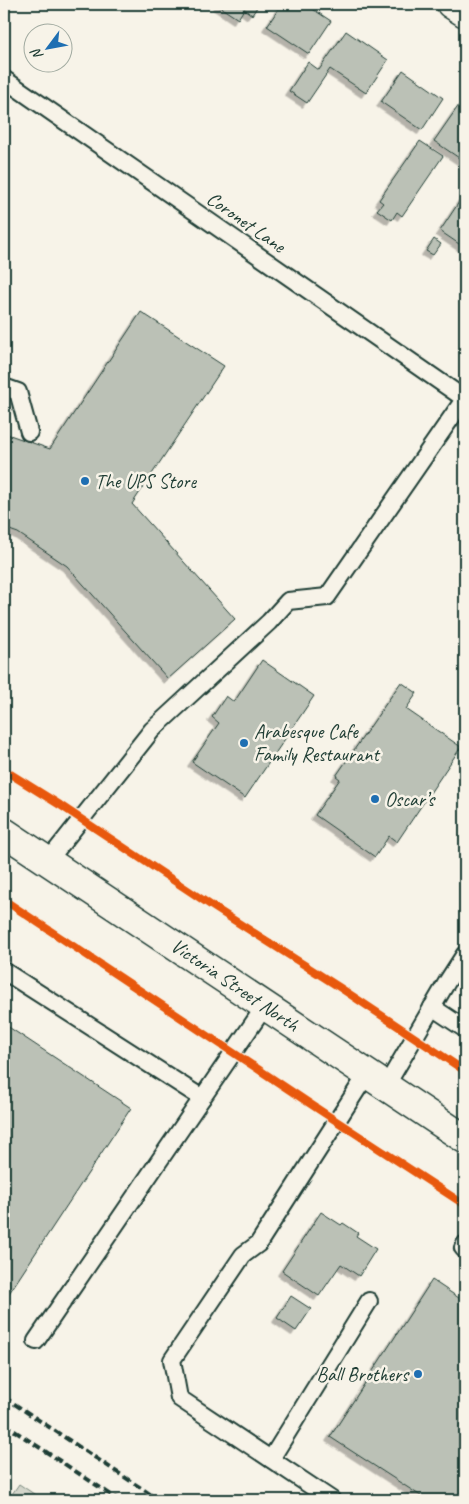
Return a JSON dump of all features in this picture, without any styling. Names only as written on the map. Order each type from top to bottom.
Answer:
[{"type":"main road","points":[[452,4],[465,14]]},
{"type":"main road","name":"Victoria Street North","points":[[4,832],[465,1139]]},
{"type":"lane","name":"Coronet Lane","points":[[4,79],[465,398]]},
{"type":"lane","points":[[4,387],[18,392],[29,432]]},
{"type":"lane","points":[[48,861],[152,730],[269,622],[288,601],[327,597],[465,398]]},
{"type":"lane","points":[[332,1500],[179,1398],[172,1360],[243,1255],[258,1244],[432,1007],[465,954]]},
{"type":"lane","points":[[4,971],[202,1098]]},
{"type":"lane","points":[[36,1341],[265,1006]]},
{"type":"lane","points":[[432,1007],[465,1029]]},
{"type":"lane","points":[[465,1244],[463,1248],[465,1250]]},
{"type":"lane","points":[[271,1459],[369,1301]]},
{"type":"shaded area","points":[[19,1484],[43,1500],[8,1500]]},
{"type":"building","points":[[218,4],[259,4],[252,15],[244,9],[238,19]]},
{"type":"building","points":[[282,4],[305,4],[331,21],[309,54],[267,26]]},
{"type":"building","points":[[346,31],[388,60],[366,93],[330,69],[307,103],[289,91],[308,62],[319,70]]},
{"type":"building","points":[[403,70],[443,98],[422,130],[381,102]]},
{"type":"building","points":[[459,105],[465,110],[465,162],[434,141]]},
{"type":"building","points":[[420,141],[443,156],[402,216],[397,212],[392,220],[377,210],[383,203],[379,200]]},
{"type":"building","points":[[465,193],[465,248],[440,231]]},
{"type":"building","points":[[434,239],[441,244],[433,255],[426,251]]},
{"type":"building","points":[[141,312],[224,366],[132,504],[235,619],[168,679],[67,566],[18,533],[4,528],[4,433],[50,449]]},
{"type":"building","name":"Arabesque Cafe Family Restaurant","points":[[262,660],[314,696],[245,798],[192,762],[219,723],[212,717],[226,696],[234,702]]},
{"type":"building","points":[[401,682],[417,693],[406,709],[461,747],[397,842],[389,836],[375,857],[315,815],[340,779],[336,776]]},
{"type":"building","points":[[4,1024],[131,1108],[4,1301]]},
{"type":"building","points":[[321,1212],[358,1233],[356,1236],[376,1249],[359,1276],[341,1264],[319,1296],[282,1271]]},
{"type":"building","name":"Ball Brothers","points":[[432,1280],[465,1302],[465,1500],[427,1500],[330,1437]]},
{"type":"building","points":[[291,1296],[311,1309],[296,1331],[277,1318]]},
{"type":"railway","points":[[4,1397],[159,1500]]},
{"type":"railway","points":[[4,1424],[119,1500]]},
{"type":"cycle path","points":[[4,770],[465,1071]]},
{"type":"cycle path","points":[[4,900],[465,1205]]},
{"type":"place","name":"The UPS Store","points":[[85,481]]},
{"type":"place","name":"Arabesque Cafe Family Restaurant","points":[[244,743]]},
{"type":"place","name":"Oscar’s","points":[[375,799]]},
{"type":"place","name":"Ball Brothers","points":[[418,1374]]}]
